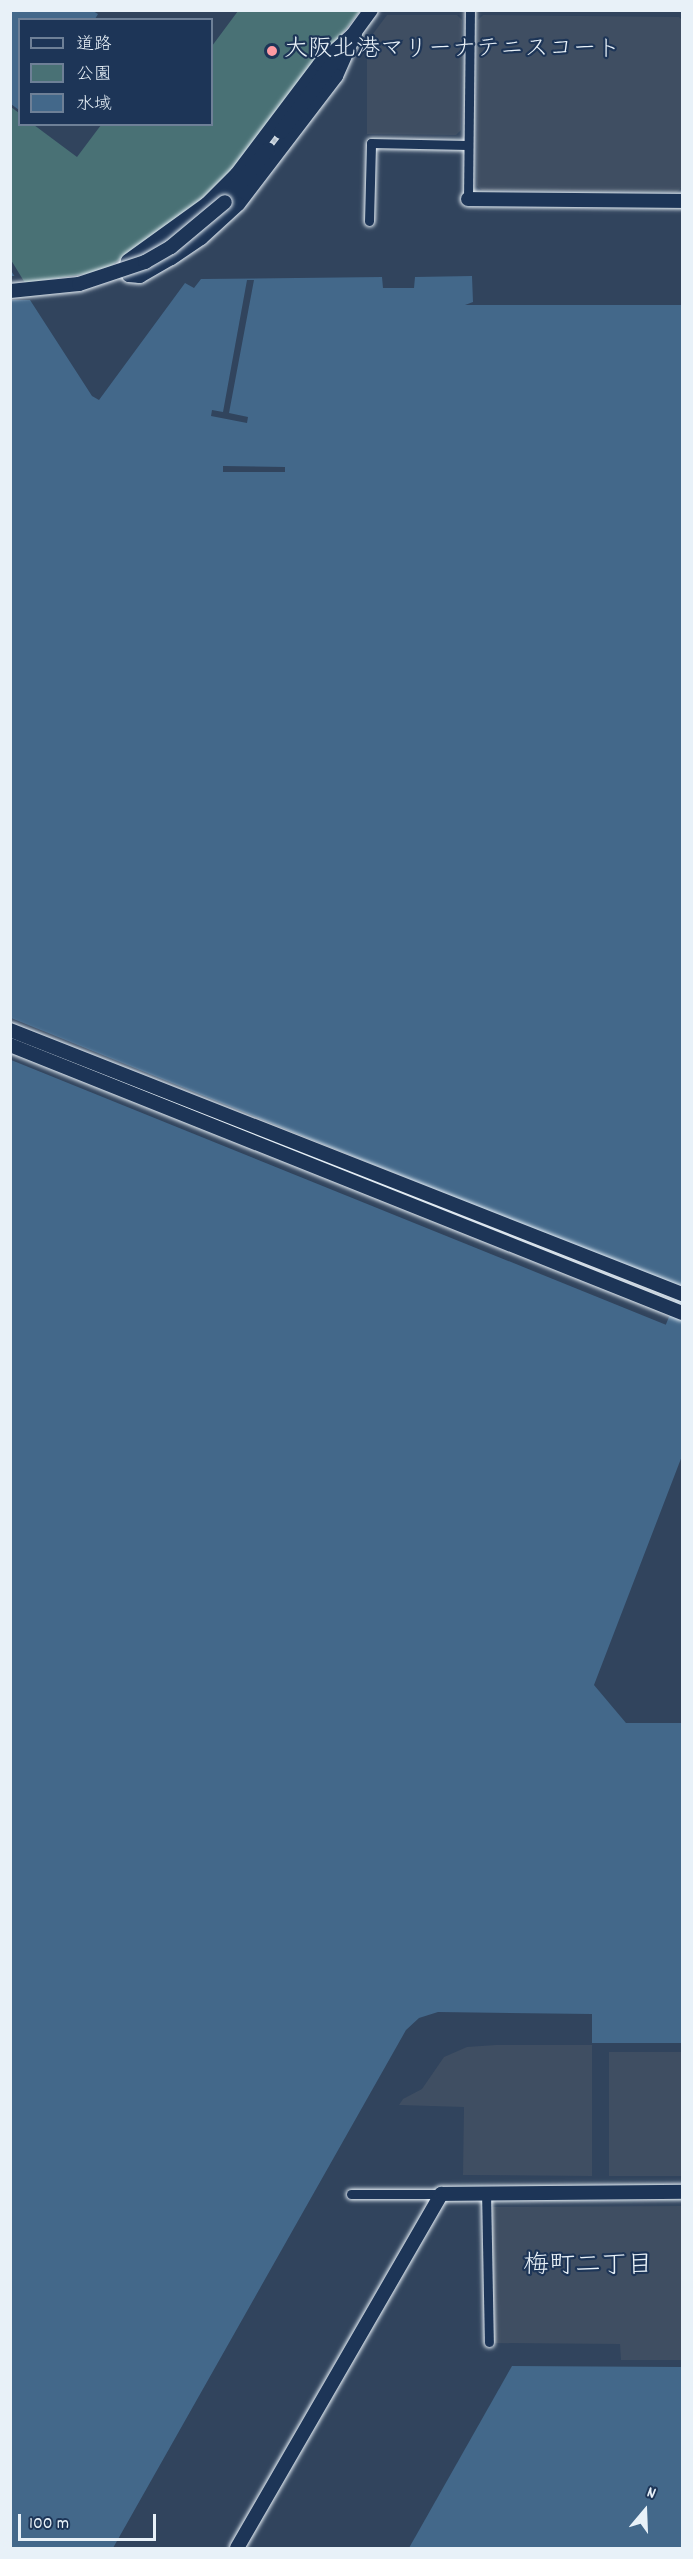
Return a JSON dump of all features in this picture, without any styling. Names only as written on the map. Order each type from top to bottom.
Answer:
[{"type":"street","points":[[10,291],[79,284],[145,262],[171,247],[225,202],[371,10]]},
{"type":"street","points":[[470,10],[468,200],[682,201]]},
{"type":"street","points":[[355,33],[336,76],[238,204],[201,238],[171,258],[140,276],[129,274],[126,268],[128,261],[207,204],[237,174],[320,64],[355,33]]},
{"type":"street","points":[[369,221],[371,143],[468,145]]},
{"type":"street","points":[[10,1030],[682,1294]]},
{"type":"street","points":[[10,1045],[682,1313]]},
{"type":"street","points":[[486,2192],[489,2342]]},
{"type":"street","points":[[351,2194],[682,2192]]},
{"type":"street","points":[[237,2548],[441,2194]]},
{"type":"shaded area","points":[[387,15],[457,15],[462,20],[461,130],[456,135],[367,134],[367,42]]},
{"type":"shaded area","points":[[483,15],[679,17],[682,20],[682,187],[677,192],[482,190],[477,186],[478,20]]},
{"type":"shaded area","points":[[592,2045],[592,2176],[463,2175],[464,2107],[399,2105],[403,2099],[422,2089],[444,2057],[467,2047]]},
{"type":"shaded area","points":[[609,2052],[682,2052],[682,2176],[609,2176]]},
{"type":"shaded area","points":[[682,2206],[682,2360],[621,2360],[620,2344],[493,2343],[492,2207]]},
{"type":"green space","points":[[238,11],[360,11],[230,178],[104,271],[25,283],[11,260],[11,107],[18,112],[18,126],[35,126],[77,157],[100,126],[213,126],[213,45]]},
{"type":"water","points":[[11,11],[93,11],[98,14],[96,18],[18,18],[18,109],[11,104]]},
{"type":"water","points":[[10,269],[92,396],[99,400],[185,283],[194,288],[201,279],[382,277],[383,288],[414,288],[415,277],[472,276],[473,302],[465,305],[681,305],[682,314],[682,1456],[594,1685],[626,1723],[682,1723],[682,2043],[592,2043],[592,2014],[438,2012],[419,2018],[406,2030],[113,2548],[10,2548]]},
{"type":"water","points":[[512,2366],[682,2367],[682,2548],[409,2548]]},
{"type":"pier","points":[[11,276],[19,276],[34,300],[10,300]]},
{"type":"pier","points":[[247,280],[254,280],[229,413],[248,417],[247,423],[211,416],[212,410],[223,412]]},
{"type":"pier","points":[[223,466],[285,467],[285,472],[223,472]]},
{"type":"pier","points":[[11,1018],[680,1288],[666,1325],[10,1060]]},
{"type":"place","name":"大阪北港マリーナテニスコート","points":[[272,51]]},
{"type":"district","name":"梅町二丁目","points":[[588,2267]]}]
